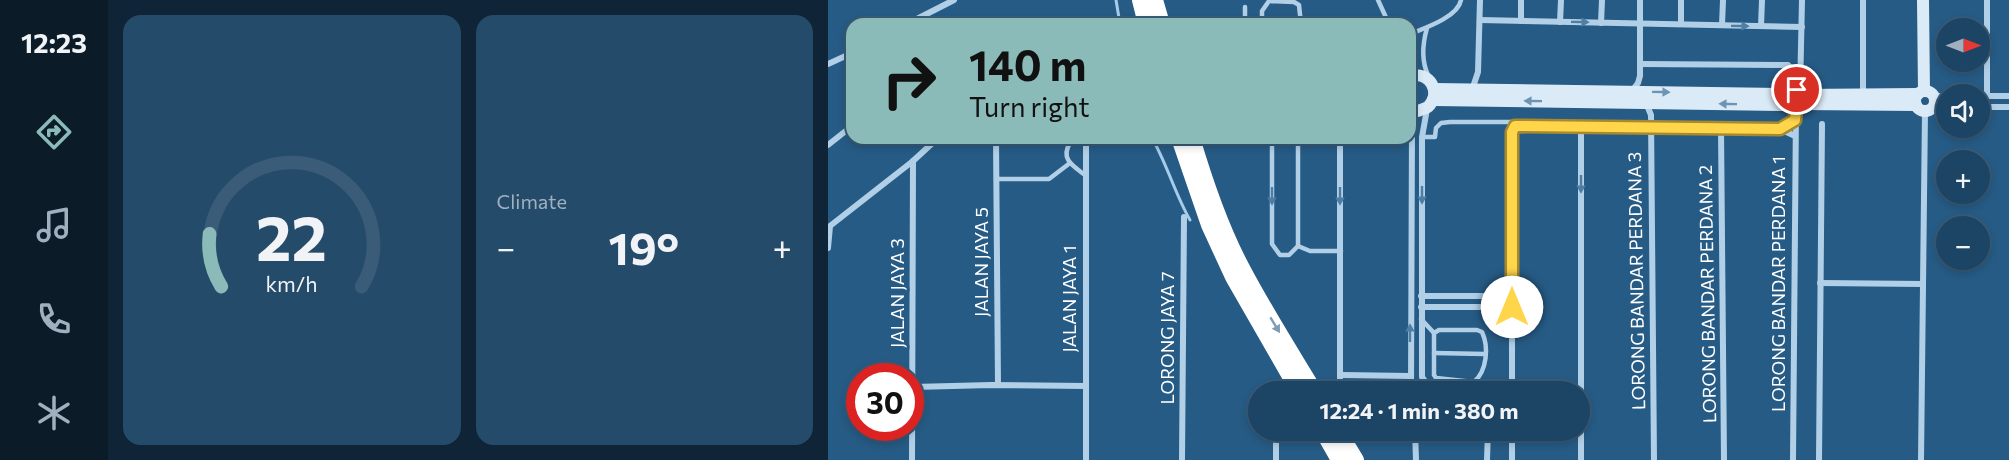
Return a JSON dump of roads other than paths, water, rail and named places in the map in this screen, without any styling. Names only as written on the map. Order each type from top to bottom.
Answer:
[{"type":"highway","points":[[1140,0],[1144,18]]},
{"type":"highway","points":[[1155,0],[1160,18]]},
{"type":"highway","points":[[1181,144],[1209,225],[1233,277],[1293,381]]},
{"type":"highway","points":[[1194,144],[1219,219],[1241,267],[1308,381]]},
{"type":"highway","points":[[1329,441],[1340,460]]},
{"type":"highway","points":[[1345,441],[1356,460]]},
{"type":"street","points":[[919,18],[954,0]]},
{"type":"street","points":[[1472,90],[1479,72],[1480,0]]},
{"type":"street","points":[[1521,0],[1521,21]]},
{"type":"street","points":[[1560,22],[1561,0]]},
{"type":"street","points":[[1601,22],[1602,0]]},
{"type":"street","points":[[1631,92],[1638,83],[1640,64],[1640,0]]},
{"type":"street","points":[[1681,0],[1681,24]]},
{"type":"street","points":[[1722,25],[1723,0]]},
{"type":"street","points":[[1761,26],[1762,0]]},
{"type":"street","points":[[1780,129],[1795,101],[1802,27],[1802,0]]},
{"type":"street","points":[[1863,0],[1863,95]]},
{"type":"street","points":[[1921,460],[1925,101],[1923,0]]},
{"type":"street","points":[[1984,84],[1987,0]]},
{"type":"street","points":[[1480,20],[1802,27]]},
{"type":"street","points":[[828,64],[846,56]]},
{"type":"street","points":[[1640,64],[1788,65],[1793,71],[1795,101]]},
{"type":"street","points":[[1416,75],[1421,75],[1432,94],[1422,137],[1422,377],[1424,381]]},
{"type":"street","points":[[1416,111],[1432,94],[1472,90],[1631,92],[1795,101],[1863,95],[1936,104]]},
{"type":"street","points":[[1432,94],[1646,103],[1925,101],[1936,98]]},
{"type":"street","points":[[1990,96],[2009,96]]},
{"type":"street","name":"LORONG BANDAR PERDANA 1","points":[[1793,460],[1795,101]]},
{"type":"street","name":"LORONG BANDAR PERDANA 3","points":[[1646,103],[1651,127],[1654,460]]},
{"type":"street","points":[[1990,107],[2009,108]]},
{"type":"street","points":[[1819,460],[1822,124]]},
{"type":"street","points":[[1512,381],[1512,132],[1515,126],[1780,129],[1795,136]]},
{"type":"street","points":[[1581,126],[1581,460]]},
{"type":"street","name":"LORONG BANDAR PERDANA 2","points":[[1721,128],[1724,460]]},
{"type":"street","points":[[828,145],[846,131]]},
{"type":"street","points":[[828,248],[830,226],[931,144]]},
{"type":"street","name":"JALAN JAYA 5","points":[[996,144],[998,385]]},
{"type":"street","name":"JALAN JAYA 1","points":[[1084,144],[1086,460]]},
{"type":"street","points":[[1340,144],[1341,381]]},
{"type":"street","points":[[1410,381],[1412,144]]},
{"type":"street","name":"JALAN JAYA 3","points":[[913,161],[913,363]]},
{"type":"street","name":"LORONG JAYA 7","points":[[1182,460],[1184,217]]},
{"type":"street","points":[[1820,282],[1923,284]]},
{"type":"street","points":[[1422,296],[1512,296]]},
{"type":"street","points":[[1422,307],[1512,307]]},
{"type":"street","points":[[1342,375],[1410,376]]},
{"type":"street","points":[[924,387],[1086,386]]},
{"type":"street","name":"JALAN JAYA 3","points":[[912,441],[912,460]]},
{"type":"street","points":[[1276,441],[1276,460]]},
{"type":"street","points":[[1415,441],[1416,460]]},
{"type":"street","points":[[1487,460],[1488,441]]},
{"type":"street","points":[[1512,441],[1512,460]]},
{"type":"lane","points":[[1378,0],[1386,18]]},
{"type":"lane","points":[[1416,32],[1456,11],[1461,0]]},
{"type":"lane","points":[[1262,18],[1262,11],[1269,1],[1294,2],[1299,5],[1301,18]]},
{"type":"lane","points":[[1245,7],[1245,18]]},
{"type":"lane","points":[[1427,28],[1424,39],[1424,59],[1432,94]]},
{"type":"lane","points":[[1422,137],[1435,137],[1436,128],[1441,123],[1512,122],[1515,126]]},
{"type":"lane","points":[[1070,144],[1066,156],[1070,164],[1084,175]]},
{"type":"lane","points":[[1272,144],[1272,244],[1280,255],[1289,255],[1298,246],[1298,144]]},
{"type":"lane","points":[[996,179],[1049,179],[1070,164]]},
{"type":"lane","points":[[1298,246],[1310,251],[1341,252]]},
{"type":"lane","points":[[1422,319],[1434,333],[1434,375],[1436,378],[1464,381]]},
{"type":"lane","points":[[1434,333],[1439,330],[1482,332],[1486,340],[1484,370],[1475,381]]},
{"type":"lane","points":[[1434,353],[1485,354]]},
{"type":"waterway","points":[[1116,0],[1119,18]]},
{"type":"waterway","points":[[1155,144],[1190,220]]}]
